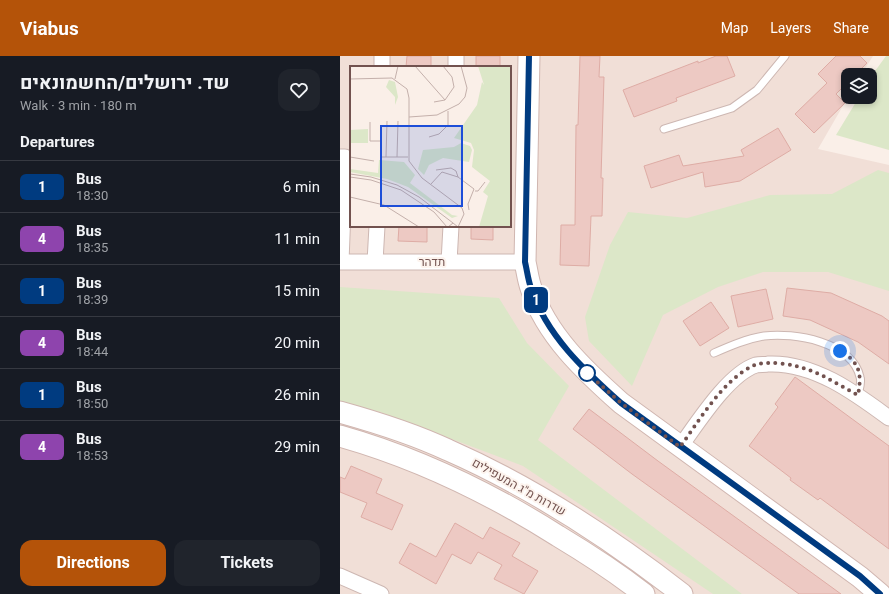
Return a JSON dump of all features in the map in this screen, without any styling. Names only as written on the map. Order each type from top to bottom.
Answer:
[{"type":"main road","points":[[529,56],[525,262],[531,289],[545,318],[567,350],[589,375],[621,403],[860,576],[880,594]]},
{"type":"main road","name":"שדרות מ\"ג המעפילים","points":[[340,412],[448,449],[521,486],[601,535],[643,563],[682,594]]},
{"type":"main road","name":"שדרות מ\"ג המעפילים","points":[[340,436],[439,471],[509,506],[589,555],[644,594]]},
{"type":"street","name":"תדהר","points":[[340,157],[345,157],[341,262],[525,262]]},
{"type":"street","points":[[375,262],[377,227]]},
{"type":"street","points":[[449,262],[451,227]]},
{"type":"street","points":[[680,447],[719,394],[738,376],[756,365],[782,364],[809,370],[858,395],[889,418]]},
{"type":"street","points":[[340,576],[381,594]]},
{"type":"lane","points":[[664,129],[732,108],[757,90],[785,56]]},
{"type":"lane","points":[[714,353],[737,343],[763,336],[789,334],[811,339],[831,346],[848,356],[856,366],[861,378],[858,395]]},
{"type":"shaded area","points":[[340,56],[873,56],[865,68],[841,68],[841,104],[844,104],[818,149],[889,165],[889,594],[340,594]]},
{"type":"green space","points":[[886,56],[889,56],[889,150],[836,135],[855,104],[877,104],[877,68]]},
{"type":"green space","points":[[878,170],[889,173],[889,291],[828,272],[763,272],[718,287],[663,315],[632,386],[589,341],[585,317],[610,245],[628,212],[687,218],[770,195],[832,194]]},
{"type":"green space","points":[[340,287],[499,298],[527,343],[569,386],[538,440],[742,594],[713,594],[523,466],[380,412],[340,403]]},
{"type":"building","points":[[407,56],[431,56],[431,66],[406,66]]},
{"type":"building","points":[[476,56],[500,56],[500,66],[476,66]]},
{"type":"building","points":[[580,56],[600,56],[599,77],[604,77],[601,178],[603,178],[602,216],[591,216],[589,266],[560,265],[561,225],[575,225],[576,125],[578,125]]},
{"type":"building","points":[[716,56],[727,56],[735,76],[676,98],[677,101],[634,117],[623,90],[698,61],[698,63]]},
{"type":"building","points":[[836,56],[860,56],[867,63],[862,68],[841,68],[841,89],[836,94],[841,99],[841,104],[844,104],[814,133],[795,114],[827,83],[818,74]]},
{"type":"building","points":[[778,128],[791,150],[740,181],[705,187],[703,172],[651,188],[644,166],[679,155],[683,166],[744,156],[741,150]]},
{"type":"building","points":[[399,227],[427,227],[427,242],[398,241]]},
{"type":"building","points":[[471,227],[493,227],[493,240],[471,239]]},
{"type":"building","points":[[787,288],[831,293],[882,316],[889,321],[889,364],[858,342],[810,320],[783,316]]},
{"type":"building","points":[[766,289],[773,319],[738,327],[731,296]]},
{"type":"building","points":[[711,302],[729,328],[700,346],[683,321]]},
{"type":"building","points":[[795,377],[889,446],[889,549],[820,498],[818,500],[790,480],[791,478],[749,446],[778,407],[775,404]]},
{"type":"building","points":[[589,409],[841,594],[799,594],[632,474],[573,429]]},
{"type":"building","points":[[351,466],[382,479],[376,493],[403,505],[392,530],[361,517],[367,503],[340,492],[340,477],[345,479]]},
{"type":"building","points":[[455,523],[483,539],[490,527],[520,543],[512,556],[538,571],[524,594],[494,579],[502,565],[478,552],[471,564],[452,554],[436,584],[399,563],[410,543],[436,557]]},
{"type":"bus line","name":"1","points":[[529,56],[525,262],[531,289],[545,318],[567,350],[589,375],[621,403],[860,576],[880,594]]},
{"type":"route","points":[[587,373],[621,403],[680,447],[719,394],[738,376],[756,365],[782,364],[809,370],[858,395],[861,378],[856,366],[848,356],[840,351]]}]
